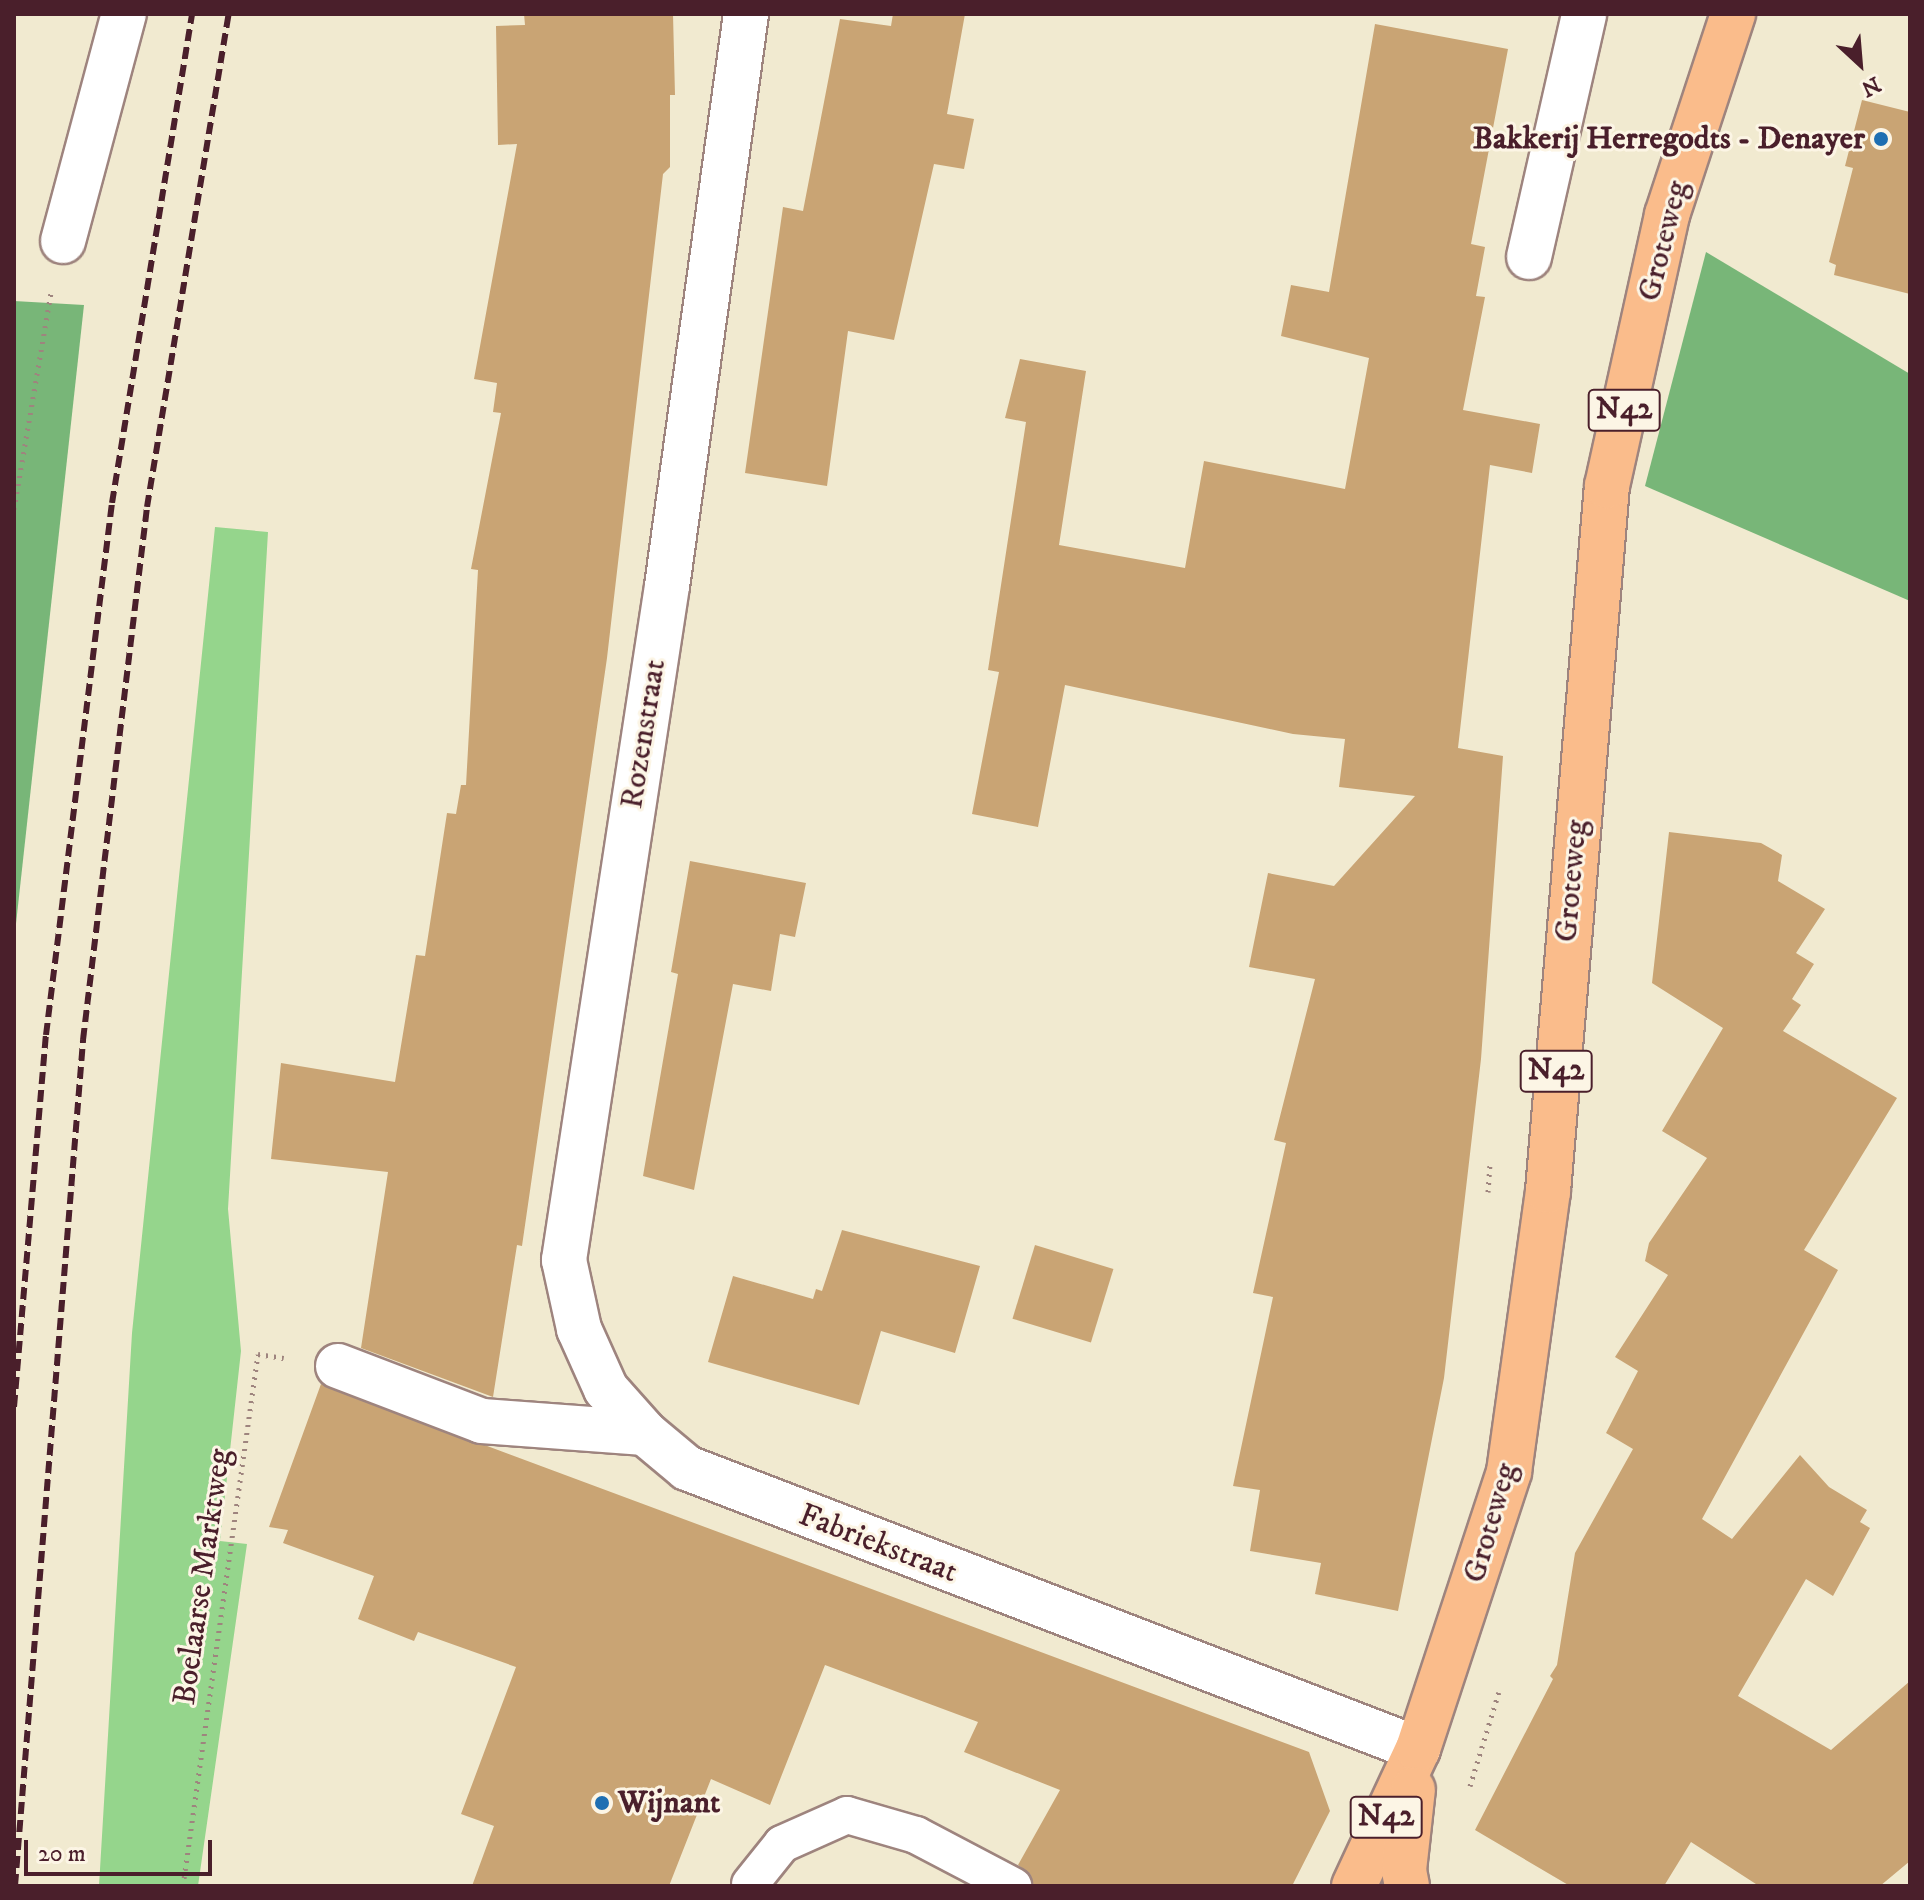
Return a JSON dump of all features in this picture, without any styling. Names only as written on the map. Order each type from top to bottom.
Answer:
[{"type":"main road","name":"Groteweg","points":[[1354,1886],[1418,1749],[1509,1472],[1548,1191],[1607,486],[1667,215],[1733,14]]},
{"type":"main road","name":"Groteweg","points":[[1407,1886],[1404,1870],[1418,1749]]},
{"type":"street","points":[[63,241],[124,14]]},
{"type":"street","name":"Rozenstraat","points":[[645,1433],[606,1389],[579,1329],[564,1260],[667,586],[746,14]]},
{"type":"street","points":[[1529,257],[1584,14]]},
{"type":"street","points":[[338,1366],[482,1421],[645,1433]]},
{"type":"street","name":"Fabriekstraat","points":[[645,1433],[709,1478],[1418,1749]]},
{"type":"lane","points":[[750,1884],[782,1844],[847,1815],[916,1835],[1013,1886]]},
{"type":"path","points":[[14,509],[63,241]]},
{"type":"path","name":"Boelaarse Marktweg","points":[[183,1886],[258,1354],[338,1366]]},
{"type":"green space","points":[[1706,252],[1910,374],[1910,601],[1645,486]]},
{"type":"green space","points":[[14,301],[84,305],[14,942]]},
{"type":"green space","points":[[215,527],[268,532],[228,1209],[241,1351],[220,1541],[247,1544],[198,1886],[99,1886],[132,1333]]},
{"type":"building","points":[[524,14],[673,14],[675,95],[670,95],[670,167],[663,174],[607,658],[522,1246],[517,1245],[493,1397],[361,1348],[388,1172],[271,1159],[281,1063],[395,1082],[416,955],[425,956],[447,813],[456,814],[461,785],[466,785],[478,570],[471,569],[501,413],[493,412],[497,383],[474,379],[517,144],[498,145],[496,26],[525,25]]},
{"type":"building","points":[[893,14],[965,14],[947,114],[974,119],[964,169],[934,164],[894,340],[848,331],[827,486],[745,473],[783,207],[803,211],[840,19],[891,26]]},
{"type":"building","points":[[1375,24],[1508,49],[1471,244],[1485,247],[1476,296],[1485,297],[1463,410],[1540,424],[1532,473],[1490,465],[1458,748],[1503,756],[1481,1059],[1444,1378],[1398,1611],[1315,1594],[1321,1563],[1250,1551],[1260,1490],[1233,1486],[1273,1297],[1253,1293],[1286,1143],[1274,1140],[1315,979],[1249,967],[1268,873],[1334,886],[1415,796],[1339,787],[1345,739],[1293,734],[1065,685],[1038,827],[972,814],[999,672],[988,670],[1026,422],[1005,418],[1020,359],[1086,371],[1059,545],[1185,568],[1204,461],[1345,489],[1369,358],[1281,336],[1291,285],[1329,292]]},
{"type":"building","points":[[1862,100],[1910,112],[1910,294],[1834,275],[1836,265],[1829,262],[1853,168],[1845,166]]},
{"type":"building","points":[[1669,832],[1761,843],[1782,855],[1778,881],[1825,909],[1796,953],[1814,964],[1792,999],[1801,1005],[1783,1031],[1897,1098],[1804,1250],[1838,1270],[1702,1519],[1732,1539],[1800,1455],[1829,1487],[1867,1510],[1860,1522],[1870,1528],[1833,1596],[1806,1579],[1738,1696],[1831,1750],[1910,1681],[1910,1861],[1880,1886],[1759,1886],[1691,1842],[1664,1886],[1570,1886],[1475,1830],[1553,1679],[1550,1676],[1557,1665],[1575,1553],[1633,1449],[1606,1433],[1638,1371],[1615,1357],[1668,1275],[1645,1261],[1649,1243],[1707,1158],[1662,1131],[1723,1028],[1652,983]]},
{"type":"building","points":[[690,861],[806,883],[795,937],[780,934],[771,991],[733,984],[694,1190],[643,1176],[678,974],[671,972]]},
{"type":"building","points":[[842,1230],[980,1266],[955,1353],[881,1331],[859,1405],[708,1362],[733,1276],[813,1299],[816,1289],[822,1291]]},
{"type":"building","points":[[1035,1245],[1113,1269],[1091,1343],[1012,1319]]},
{"type":"building","points":[[321,1384],[1309,1752],[1330,1811],[1292,1886],[1034,1886],[1030,1874],[1018,1865],[1060,1790],[964,1752],[978,1722],[825,1665],[770,1805],[711,1779],[669,1886],[472,1886],[494,1826],[461,1814],[516,1667],[418,1632],[414,1641],[358,1619],[374,1576],[283,1543],[288,1530],[269,1527]]},
{"type":"railway","points":[[14,1407],[46,1035],[112,503],[192,14]]},
{"type":"railway","points":[[15,1886],[83,1040],[147,507],[229,14]]},
{"type":"place","name":"Bakkerij Herregodts - Denayer","points":[[1881,139]]},
{"type":"place","name":"Wijnant","points":[[602,1803]]}]
